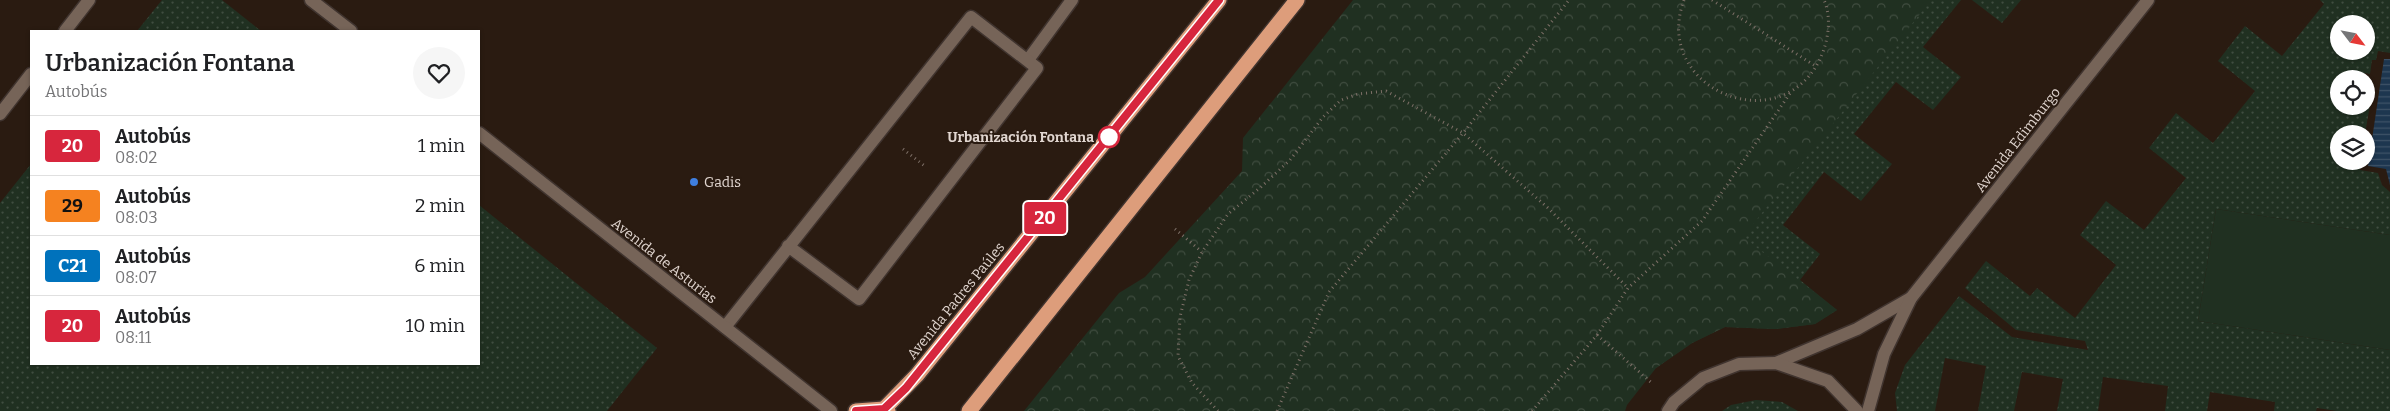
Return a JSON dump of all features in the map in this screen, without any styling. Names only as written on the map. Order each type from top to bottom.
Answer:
[{"type":"highway","name":"Avenida Padres Paúles","points":[[886,410],[917,375],[1219,0]]},
{"type":"highway","points":[[970,411],[1297,0]]},
{"type":"highway","points":[[856,411],[886,410]]},
{"type":"street","points":[[66,30],[89,0]]},
{"type":"street","points":[[311,0],[350,30]]},
{"type":"street","points":[[1028,60],[1072,0]]},
{"type":"street","name":"Avenida Edimburgo","points":[[1868,411],[1884,354],[1911,298],[2148,0]]},
{"type":"street","points":[[725,327],[788,246],[971,17],[1037,68],[859,299],[788,246]]},
{"type":"street","points":[[0,114],[30,75]]},
{"type":"street","name":"Avenida de Asturias","points":[[480,134],[831,411]]},
{"type":"street","name":"Avenida Edimburgo","points":[[1776,363],[1857,329],[1911,298]]},
{"type":"street","points":[[1671,406],[1704,378],[1712,374],[1739,364],[1776,363],[1828,381],[1857,411]]},
{"type":"path","points":[[1277,411],[1330,292],[1569,0]]},
{"type":"path","points":[[1684,0],[1680,12],[1680,41],[1690,67],[1710,88],[1736,100],[1764,101],[1791,92]]},
{"type":"path","points":[[1712,0],[1817,67]]},
{"type":"path","points":[[1532,411],[1597,335],[1628,288],[1702,221],[1791,92],[1817,67],[1828,39],[1828,9],[1824,0]]},
{"type":"path","points":[[1218,411],[1192,383],[1178,356],[1180,317],[1189,280],[1202,252],[1228,214],[1262,187],[1290,160],[1323,117],[1341,100],[1358,94],[1386,91],[1462,133],[1548,208],[1628,288]]},
{"type":"path","points":[[880,131],[948,184]]},
{"type":"path","points":[[1175,229],[1202,252]]},
{"type":"path","points":[[1597,335],[1671,406]]},
{"type":"green space","points":[[162,0],[222,0],[260,30],[138,30]]},
{"type":"green space","points":[[1353,0],[1931,0],[1743,237],[1837,310],[1815,324],[1775,329],[1725,327],[1692,343],[1656,368],[1627,405],[1625,411],[1024,411],[1119,293],[1145,277],[1242,171],[1243,138]]},
{"type":"green space","points":[[1834,0],[1961,0],[1923,47],[1961,77],[1933,110],[1896,82],[1854,134],[1892,164],[1861,201],[1824,172],[1783,225],[1820,254],[1800,280],[1837,310],[1815,324],[1775,329],[1725,327],[1692,343],[1656,368]]},
{"type":"green space","points":[[1972,0],[2021,0],[2002,23]]},
{"type":"green space","points":[[2320,0],[2390,0],[2390,53],[2378,51],[2376,60],[2375,15],[2330,15],[2330,60],[2372,60],[2371,70],[2330,70],[2330,115],[2368,115],[2367,125],[2330,125],[2330,170],[2360,170],[2378,173],[2382,185],[2390,192],[2390,235],[2216,209],[2198,321],[2390,350],[2390,411],[2337,411],[2317,408],[2316,411],[2274,411],[2275,402],[2210,392],[2207,411],[2165,411],[2168,386],[2103,377],[2098,411],[2057,411],[2063,379],[2022,372],[2014,411],[1978,411],[1986,366],[1945,358],[1935,411],[1897,411],[1895,393],[1905,365],[1959,296],[2012,337],[2088,350],[2085,341],[2016,330],[1965,288],[1986,261],[2030,296],[2037,288],[2075,318],[2116,265],[2080,235],[2106,201],[2144,230],[2186,178],[2149,148],[2176,113],[2213,143],[2255,91],[2218,61],[2245,26],[2282,56],[2324,4]]},
{"type":"green space","points":[[30,165],[30,365],[480,365],[480,206],[657,348],[607,411],[0,411],[0,203]]},
{"type":"green space","points":[[2216,209],[2390,235],[2390,350],[2198,321]]},
{"type":"green space","points":[[1756,400],[1782,402],[1798,411],[1722,411],[1731,405]]},
{"type":"water","points":[[2384,59],[2390,59],[2390,185],[2386,169],[2375,167],[2374,125]]},
{"type":"bus line","name":"20","points":[[856,411],[884,409],[906,388],[1008,264],[1219,0]]},
{"type":"place","name":"Urbanización Fontana","points":[[1109,137]]},
{"type":"place","name":"Gadis","points":[[694,182]]}]
